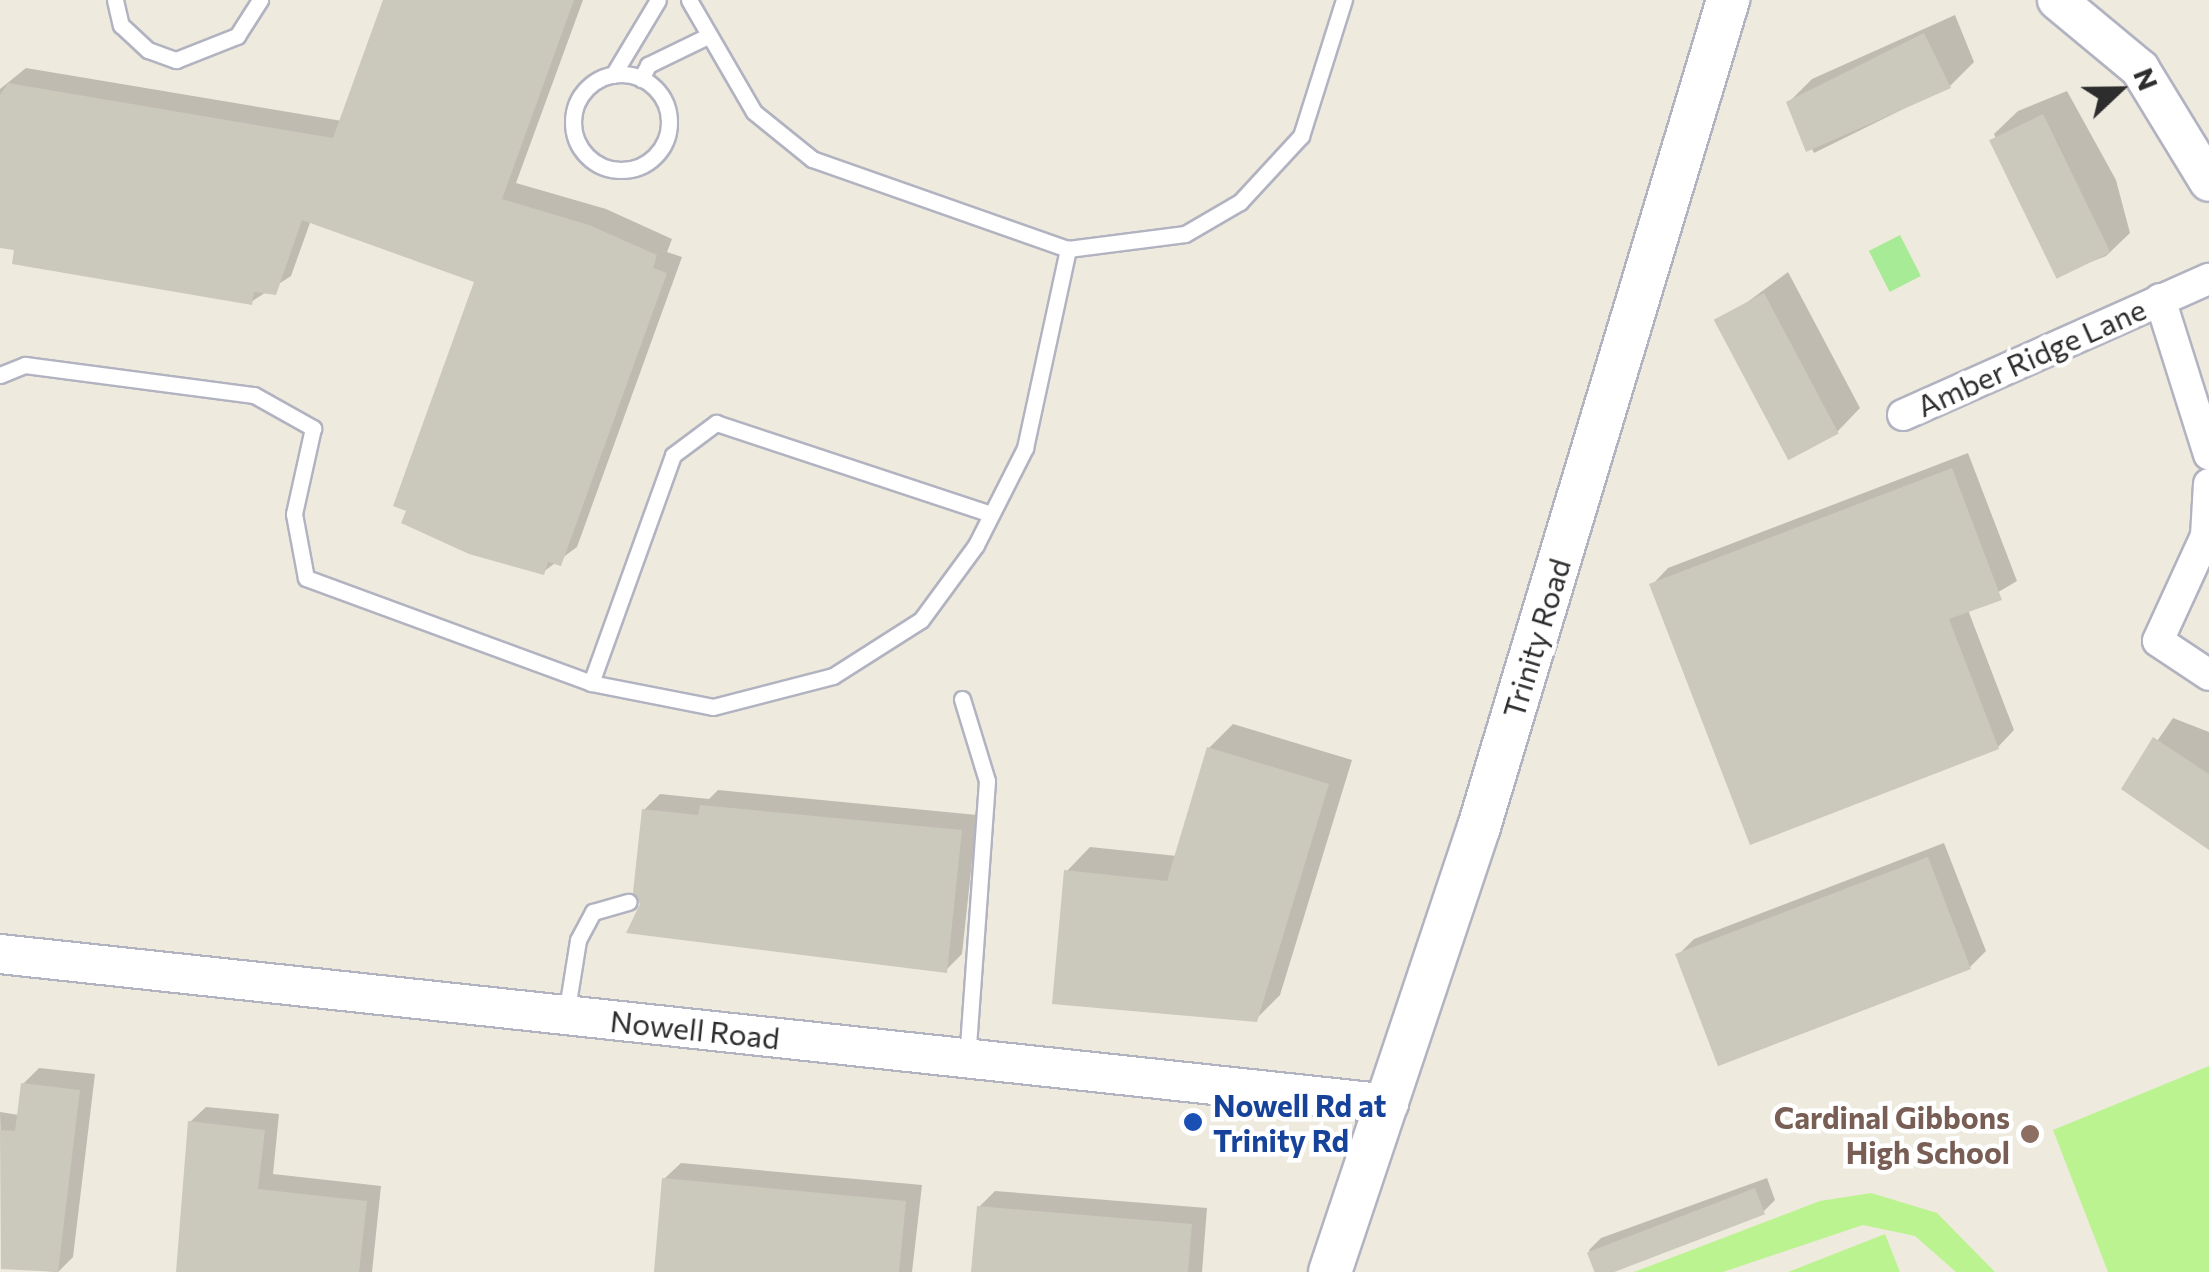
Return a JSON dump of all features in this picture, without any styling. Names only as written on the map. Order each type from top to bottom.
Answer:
[{"type":"main road","name":"Trinity Road","points":[[1330,1272],[1389,1104],[1728,0]]},
{"type":"street","points":[[2056,0],[2140,69],[2209,182]]},
{"type":"street","name":"Amber Ridge Lane","points":[[1903,415],[2209,280]]},
{"type":"street","name":"Amber Ridge Lane","points":[[2160,299],[2209,454]]},
{"type":"street","points":[[2209,484],[2206,536],[2158,641],[2209,675]]},
{"type":"street","name":"Nowell Road","points":[[0,954],[1389,1104]]},
{"type":"lane","points":[[114,0],[121,25],[148,50],[176,60],[237,36],[260,0]]},
{"type":"lane","points":[[613,75],[641,79],[666,104],[670,129],[639,168],[614,170],[591,161],[572,115],[582,92],[613,75],[658,0]]},
{"type":"lane","points":[[689,0],[754,112],[812,160],[1068,249],[1186,234],[1240,202],[1301,136],[1344,0]]},
{"type":"lane","points":[[641,79],[648,65],[708,36]]},
{"type":"lane","points":[[0,375],[24,365],[254,396],[314,428],[294,514],[306,578],[591,683],[713,707],[833,676],[921,620],[991,514],[1024,448],[1068,249]]},
{"type":"lane","points":[[591,683],[673,455],[716,422],[991,514]]},
{"type":"lane","points":[[962,699],[987,781],[967,1059]]},
{"type":"lane","points":[[566,1015],[578,940],[593,912],[629,902]]},
{"type":"green space","points":[[1900,235],[1921,276],[1890,292],[1869,251]]},
{"type":"green space","points":[[2209,1066],[2209,1272],[2108,1272],[2053,1130]]},
{"type":"green space","points":[[1871,1193],[1937,1213],[1995,1272],[1956,1272],[1915,1236],[1863,1225],[1723,1272],[1634,1272],[1820,1201]]},
{"type":"green space","points":[[1885,1234],[1900,1272],[1788,1272]]},
{"type":"building","points":[[383,0],[574,0],[502,199],[589,225],[657,255],[653,268],[667,273],[561,566],[548,562],[544,575],[469,554],[401,523],[406,511],[393,506],[474,282],[302,220],[276,295],[254,292],[252,305],[12,264],[14,250],[0,248],[0,95],[8,83],[333,138]]},
{"type":"building","points":[[1924,33],[1951,88],[1806,152],[1786,102]]},
{"type":"building","points":[[2043,114],[2111,252],[2057,279],[1989,140]]},
{"type":"building","points":[[1764,293],[1839,433],[1788,460],[1714,320]]},
{"type":"building","points":[[1952,468],[2002,600],[1949,619],[1999,749],[1750,845],[1649,584]]},
{"type":"building","points":[[2153,737],[2209,774],[2209,850],[2121,789]]},
{"type":"building","points":[[1207,747],[1329,784],[1257,1022],[1052,1004],[1064,870],[1167,881]]},
{"type":"building","points":[[700,805],[962,830],[947,973],[626,933],[640,904],[633,892],[642,809],[698,815]]},
{"type":"building","points":[[1928,857],[1971,969],[1718,1066],[1675,954]]},
{"type":"building","points":[[21,1083],[80,1090],[58,1272],[1,1269],[0,1130],[15,1131]]},
{"type":"building","points":[[188,1121],[265,1130],[258,1189],[367,1201],[359,1272],[176,1272]]},
{"type":"building","points":[[662,1178],[906,1201],[899,1272],[654,1272]]},
{"type":"building","points":[[1755,1188],[1765,1214],[1614,1272],[1594,1272],[1587,1253]]},
{"type":"building","points":[[977,1206],[1192,1224],[1188,1272],[971,1272]]},
{"type":"place","name":"Nowell Rd at Trinity Rd","points":[[1193,1122]]},
{"type":"place","name":"Cardinal Gibbons High School","points":[[2030,1134]]}]
